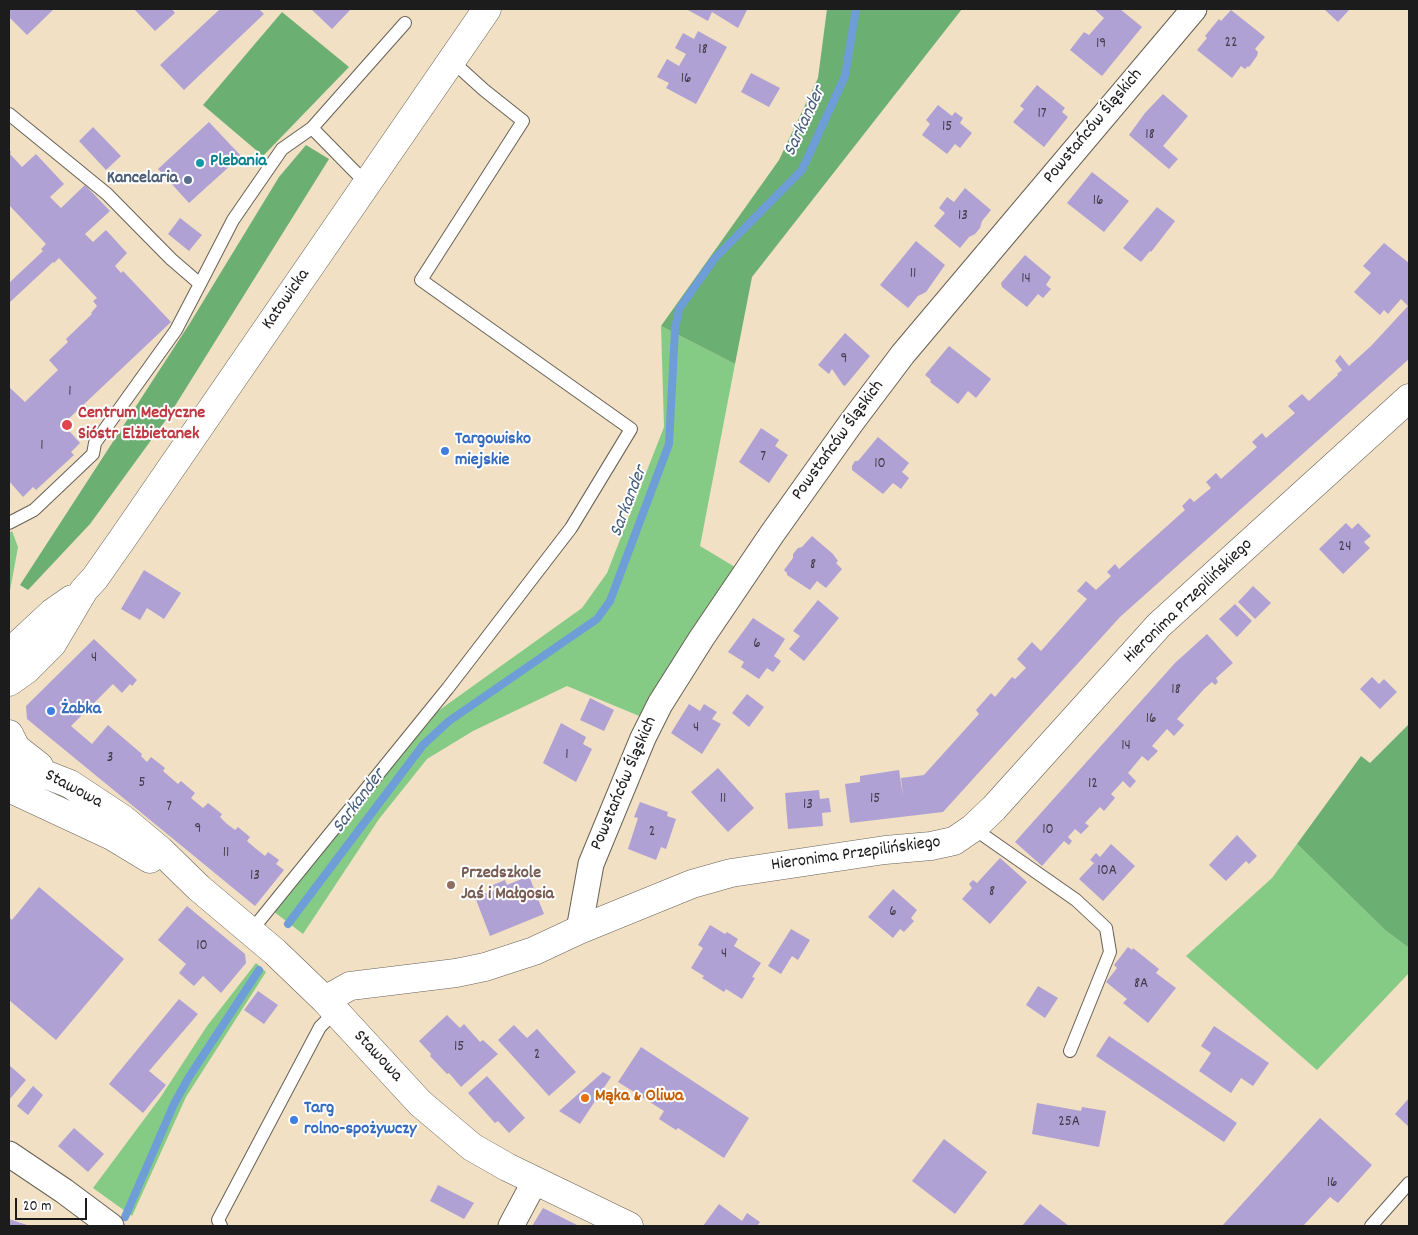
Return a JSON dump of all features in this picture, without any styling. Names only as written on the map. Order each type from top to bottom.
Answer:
[{"type":"street","name":"Katowicka","points":[[14,668],[52,613],[84,590],[95,578],[487,9]]},
{"type":"street","name":"Powstańców Śląskich","points":[[579,930],[590,864],[642,738],[660,704],[701,639],[839,438],[903,354],[1194,9]]},
{"type":"street","name":"Hieronima Przepilińskiego","points":[[330,1006],[350,986],[456,973],[485,967],[534,951],[579,930],[692,884],[731,874],[884,850],[931,846],[954,841],[973,828],[1160,625],[1409,398]]},
{"type":"street","name":"Katowicka","points":[[14,668],[52,644],[84,590]]},
{"type":"street","points":[[9,639],[26,626],[52,613]]},
{"type":"street","points":[[9,700],[14,668]]},
{"type":"street","points":[[9,734],[16,748],[28,759],[70,784]]},
{"type":"street","name":"Stawowa","points":[[9,760],[70,784],[124,819],[160,850],[199,888],[251,931],[330,1006],[420,1104],[472,1147],[507,1167],[629,1226]]},
{"type":"street","name":"Stawowa","points":[[9,788],[112,836],[199,888]]},
{"type":"street","points":[[9,1154],[111,1226]]},
{"type":"street","points":[[511,1226],[535,1181]]},
{"type":"lane","points":[[9,523],[34,510],[93,454],[95,443],[176,330],[233,220],[282,149],[312,128],[405,23]]},
{"type":"lane","points":[[251,931],[448,688],[566,536],[631,429],[421,280],[523,121],[452,61]]},
{"type":"lane","points":[[9,114],[107,194],[171,259],[200,284]]},
{"type":"lane","points":[[312,128],[367,184]]},
{"type":"lane","points":[[973,828],[1076,900],[1106,928],[1110,952],[1070,1051]]},
{"type":"lane","points":[[221,1226],[218,1220],[330,1006]]},
{"type":"lane","points":[[1371,1226],[1409,1183]]},
{"type":"green space","points":[[827,9],[962,9],[752,277],[735,364],[661,326],[779,160],[818,78]]},
{"type":"green space","points":[[282,12],[349,67],[263,156],[203,105]]},
{"type":"green space","points":[[306,145],[329,159],[168,417],[90,524],[28,590],[20,585],[190,323],[279,177]]},
{"type":"green space","points":[[661,326],[735,364],[700,546],[740,570],[644,718],[567,686],[473,731],[427,759],[379,819],[303,934],[273,911],[438,711],[582,608],[607,573],[664,427]]},
{"type":"green space","points":[[12,531],[18,547],[9,596],[9,533]]},
{"type":"green space","points":[[1409,724],[1409,948],[1385,930],[1297,844],[1361,756],[1370,763]]},
{"type":"green space","points":[[1297,844],[1385,930],[1409,948],[1409,973],[1317,1070],[1186,956],[1272,878]]},
{"type":"green space","points":[[256,963],[266,972],[186,1097],[132,1216],[93,1188],[160,1098],[207,1026]]},
{"type":"building","points":[[9,9],[54,9],[27,35],[9,17]]},
{"type":"building","points":[[134,9],[172,9],[175,13],[155,31]]},
{"type":"building","points":[[220,9],[259,9],[264,14],[184,90],[160,65]]},
{"type":"building","points":[[311,9],[351,9],[332,29]]},
{"type":"building","points":[[686,9],[747,10],[738,28],[712,12],[708,21]]},
{"type":"building","points":[[1094,9],[1120,9],[1142,27],[1102,76],[1070,50],[1084,32],[1089,35],[1104,18]]},
{"type":"building","points":[[1324,9],[1350,9],[1338,22]]},
{"type":"building","points":[[1231,10],[1265,37],[1255,49],[1258,52],[1257,56],[1249,67],[1245,69],[1241,66],[1232,78],[1197,50],[1207,38],[1205,36],[1219,19],[1221,21]]},
{"type":"building","points":[[698,31],[727,47],[696,104],[666,88],[669,83],[657,77],[667,59],[679,66],[686,54],[675,48],[683,33],[694,39]]},
{"type":"building","points":[[751,73],[780,88],[769,107],[741,92]]},
{"type":"building","points":[[1037,85],[1065,108],[1062,112],[1068,117],[1044,147],[1013,122],[1024,109],[1020,106]]},
{"type":"building","points":[[1163,94],[1188,116],[1163,146],[1178,159],[1169,169],[1129,135],[1145,113]]},
{"type":"building","points":[[938,105],[952,116],[955,112],[963,118],[960,123],[972,133],[960,148],[955,144],[947,154],[922,135],[930,124],[926,120]]},
{"type":"building","name":"Plebania","points":[[209,122],[241,156],[189,203],[158,169]]},
{"type":"building","points":[[93,127],[121,156],[106,170],[79,141]]},
{"type":"building","points":[[9,149],[10,154],[22,167],[36,154],[64,184],[50,197],[61,208],[85,185],[110,211],[85,234],[93,242],[106,230],[127,253],[115,266],[121,273],[123,271],[171,322],[63,424],[80,443],[71,452],[74,455],[36,490],[33,487],[23,497],[9,481],[9,387],[25,402],[58,370],[49,360],[68,342],[66,339],[92,314],[97,306],[93,301],[97,298],[59,258],[9,303],[9,283],[43,251],[41,249],[46,244],[9,205]]},
{"type":"building","points":[[1092,172],[1129,201],[1104,232],[1067,203]]},
{"type":"building","points":[[965,188],[991,210],[982,221],[980,228],[960,248],[934,226],[945,213],[939,208],[947,197],[954,202]]},
{"type":"building","points":[[1157,207],[1175,221],[1141,262],[1123,248]]},
{"type":"building","points":[[180,218],[202,235],[189,251],[168,234]]},
{"type":"building","points":[[916,241],[945,265],[926,292],[918,296],[908,308],[880,285]]},
{"type":"building","points":[[1384,243],[1409,263],[1409,359],[1120,617],[943,812],[850,823],[845,784],[860,782],[860,776],[899,770],[903,796],[901,778],[924,775],[979,714],[976,710],[991,693],[995,697],[1012,677],[1015,679],[1026,668],[1017,659],[1032,642],[1041,651],[1087,599],[1077,591],[1086,581],[1096,590],[1111,576],[1107,572],[1115,564],[1119,569],[1185,510],[1182,506],[1190,498],[1194,502],[1211,488],[1206,482],[1216,473],[1221,479],[1257,447],[1252,442],[1262,433],[1266,438],[1295,413],[1288,406],[1302,394],[1309,401],[1338,375],[1342,370],[1335,361],[1340,355],[1349,366],[1371,346],[1408,306],[1401,299],[1388,314],[1384,310],[1380,315],[1354,292],[1371,273],[1363,266]]},
{"type":"building","points":[[1025,255],[1051,277],[1046,285],[1051,289],[1043,298],[1038,294],[1027,307],[1002,287],[1001,283]]},
{"type":"building","points":[[845,333],[870,356],[845,386],[832,369],[829,374],[818,365]]},
{"type":"building","points":[[949,346],[991,379],[976,398],[968,391],[958,404],[930,382],[931,380],[925,375]]},
{"type":"building","points":[[761,428],[779,440],[775,446],[788,455],[769,483],[739,462]]},
{"type":"building","points":[[878,437],[909,463],[902,472],[909,478],[901,489],[893,483],[883,494],[852,470],[855,461],[858,461]]},
{"type":"building","points":[[1346,523],[1352,529],[1358,523],[1371,536],[1364,542],[1370,548],[1343,574],[1319,549]]},
{"type":"building","points":[[812,536],[833,554],[838,561],[836,563],[842,569],[826,588],[817,581],[810,590],[787,575],[784,570],[793,558],[793,554]]},
{"type":"building","points":[[144,570],[181,593],[164,619],[147,608],[140,620],[121,609]]},
{"type":"building","points":[[1253,586],[1271,603],[1255,619],[1238,602]]},
{"type":"building","points":[[818,600],[839,618],[804,661],[789,649],[800,636],[793,631]]},
{"type":"building","points":[[1235,604],[1252,621],[1237,637],[1219,619]]},
{"type":"building","points":[[753,618],[785,639],[774,656],[781,661],[773,672],[767,668],[759,679],[741,667],[744,662],[728,652]]},
{"type":"building","points":[[1207,634],[1233,663],[1216,678],[1218,682],[1215,685],[1212,682],[1204,689],[1177,719],[1184,725],[1174,736],[1167,729],[1152,746],[1158,751],[1148,761],[1142,756],[1128,773],[1136,781],[1130,788],[1123,781],[1111,794],[1115,798],[1104,811],[1100,807],[1085,823],[1089,826],[1081,834],[1075,829],[1068,837],[1072,841],[1069,845],[1064,841],[1042,866],[1015,842],[1175,663]]},
{"type":"building","points":[[94,639],[137,680],[132,686],[130,684],[122,693],[113,684],[71,726],[92,744],[108,725],[142,754],[141,756],[147,762],[151,757],[165,768],[163,771],[178,784],[181,781],[195,793],[191,798],[203,808],[208,803],[222,814],[220,817],[227,824],[235,830],[238,827],[250,837],[247,841],[255,848],[265,856],[268,852],[279,860],[276,864],[284,870],[255,906],[27,719],[26,706]]},
{"type":"building","points":[[1372,677],[1379,684],[1384,679],[1397,692],[1380,709],[1360,689]]},
{"type":"building","points":[[747,694],[764,707],[749,727],[732,713]]},
{"type":"building","points":[[590,698],[614,710],[604,731],[580,720]]},
{"type":"building","points":[[689,704],[700,711],[704,704],[717,712],[712,719],[721,724],[702,754],[671,733]]},
{"type":"building","points":[[561,723],[586,737],[583,744],[592,749],[576,782],[543,763]]},
{"type":"building","points":[[718,768],[754,808],[728,832],[691,792]]},
{"type":"building","points":[[819,790],[820,799],[829,798],[831,812],[822,813],[823,826],[788,829],[785,793]]},
{"type":"building","points":[[640,802],[668,812],[667,816],[676,819],[666,849],[661,847],[656,860],[628,849],[638,818],[634,817]]},
{"type":"building","points":[[1237,835],[1257,856],[1249,864],[1246,861],[1226,881],[1209,865]]},
{"type":"building","points":[[1111,844],[1135,866],[1103,901],[1079,879],[1094,863],[1090,860],[1096,853],[1100,857]]},
{"type":"building","points":[[1000,858],[1027,882],[990,924],[962,899],[972,888],[969,884],[973,880],[977,883]]},
{"type":"building","points":[[529,876],[544,914],[490,936],[475,897],[495,890],[493,885],[505,880],[507,885]]},
{"type":"building","points":[[39,887],[124,959],[56,1040],[9,1000],[9,917],[12,920]]},
{"type":"building","points":[[893,889],[917,910],[911,918],[914,921],[904,932],[900,929],[893,938],[868,917]]},
{"type":"building","points":[[187,906],[245,954],[246,963],[221,993],[203,976],[194,986],[179,973],[186,964],[158,940]]},
{"type":"building","points":[[710,925],[738,939],[734,946],[761,963],[752,977],[755,978],[742,999],[726,989],[724,992],[702,978],[704,976],[691,968],[703,948],[698,945]]},
{"type":"building","points":[[791,929],[810,940],[798,960],[792,956],[781,974],[768,966]]},
{"type":"building","points":[[1128,947],[1132,950],[1133,948],[1159,969],[1156,973],[1176,988],[1148,1023],[1123,1003],[1127,999],[1106,982],[1117,968],[1114,965]]},
{"type":"building","points":[[1038,986],[1058,998],[1045,1018],[1026,1005]]},
{"type":"building","points":[[258,991],[278,1005],[264,1024],[244,1010]]},
{"type":"building","points":[[179,999],[198,1014],[149,1071],[166,1085],[143,1113],[109,1084]]},
{"type":"building","points":[[447,1015],[460,1028],[464,1024],[480,1042],[483,1040],[498,1054],[461,1087],[430,1056],[431,1054],[419,1041]]},
{"type":"building","points":[[514,1025],[527,1038],[537,1029],[576,1072],[549,1096],[498,1040]]},
{"type":"building","points":[[1214,1026],[1269,1063],[1253,1086],[1241,1078],[1231,1093],[1199,1071],[1211,1053],[1201,1046]]},
{"type":"building","points":[[1109,1036],[1237,1123],[1224,1142],[1096,1056]]},
{"type":"building","points":[[641,1047],[749,1118],[724,1158],[678,1128],[676,1130],[659,1119],[664,1111],[618,1082]]},
{"type":"building","points":[[9,1065],[26,1080],[9,1100]]},
{"type":"building","name":"Mąka & Oliwa","points":[[603,1072],[611,1077],[580,1124],[559,1111]]},
{"type":"building","points":[[487,1076],[525,1118],[509,1133],[498,1121],[495,1123],[468,1093]]},
{"type":"building","points":[[33,1086],[43,1095],[28,1115],[17,1106]]},
{"type":"building","points":[[1409,1098],[1409,1127],[1395,1114]]},
{"type":"building","points":[[1037,1103],[1081,1111],[1082,1107],[1106,1111],[1099,1147],[1032,1134]]},
{"type":"building","points":[[1320,1118],[1372,1165],[1338,1203],[1330,1197],[1303,1226],[1222,1226]]},
{"type":"building","points":[[74,1128],[104,1154],[88,1172],[58,1146]]},
{"type":"building","points":[[944,1139],[987,1172],[955,1214],[912,1181]]},
{"type":"building","points":[[438,1185],[474,1203],[464,1219],[430,1201]]},
{"type":"building","points":[[719,1204],[742,1221],[747,1213],[760,1222],[757,1226],[703,1226]]},
{"type":"building","points":[[1040,1204],[1069,1226],[1022,1226]]},
{"type":"building","points":[[543,1208],[579,1226],[532,1226]]},
{"type":"building","points":[[9,1219],[30,1226],[9,1226]]},
{"type":"waterway","name":"Sarkander","points":[[288,924],[423,745],[449,721],[597,619],[610,601],[669,444],[675,330],[679,309],[715,258],[802,170],[845,76],[856,9]]},
{"type":"waterway","name":"Sarkander","points":[[125,1217],[174,1104],[189,1077],[259,970]]},
{"type":"place","name":"Plebania","points":[[200,163]]},
{"type":"place","name":"Kancelaria","points":[[188,180]]},
{"type":"place","name":"Centrum Medyczne Sióstr Elżbietanek","points":[[67,425]]},
{"type":"place","name":"Targowisko miejskie","points":[[445,451]]},
{"type":"place","name":"Żabka","points":[[51,711]]},
{"type":"place","name":"Przedszkole Jaś i Małgosia","points":[[451,885]]},
{"type":"place","name":"Mąka & Oliwa","points":[[585,1098]]},
{"type":"place","name":"Targ rolno-spożywczy","points":[[294,1120]]}]
